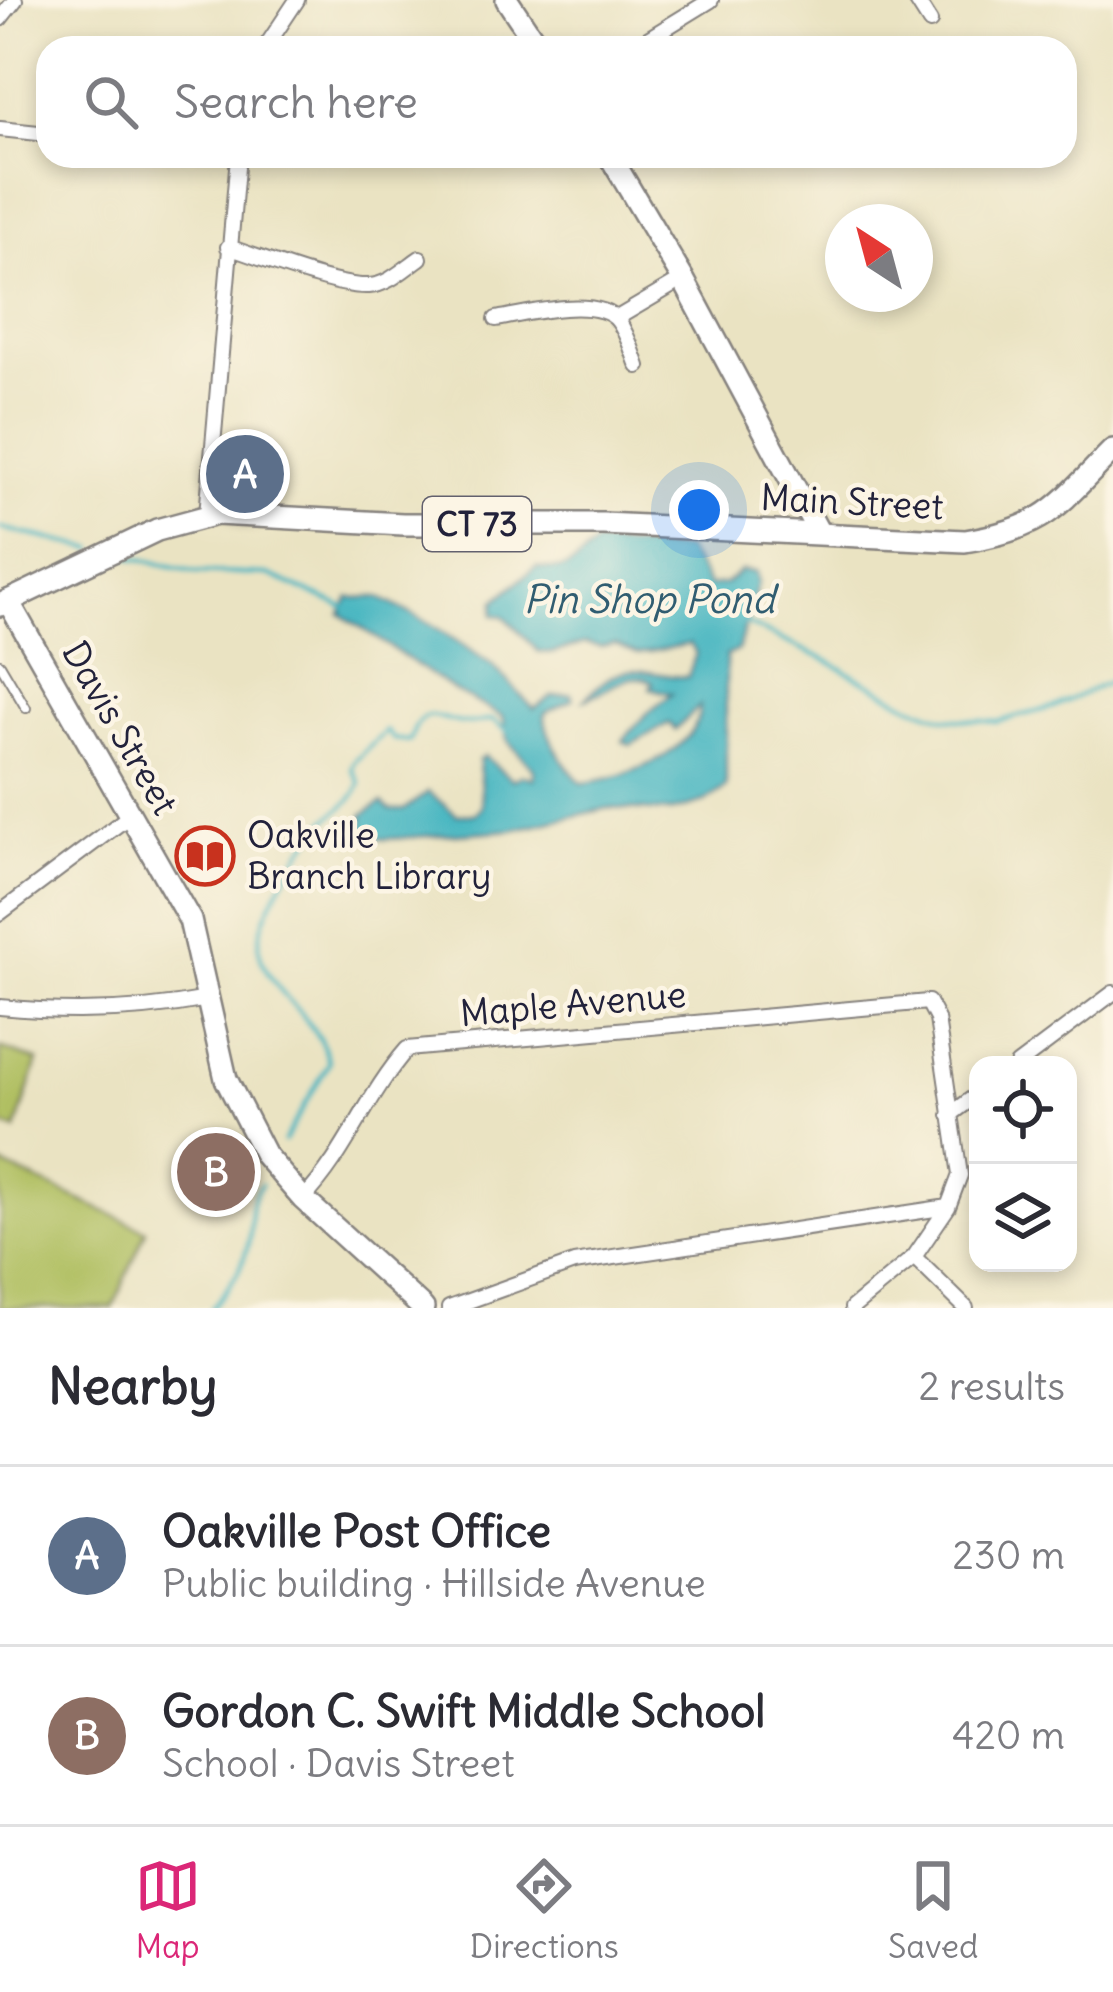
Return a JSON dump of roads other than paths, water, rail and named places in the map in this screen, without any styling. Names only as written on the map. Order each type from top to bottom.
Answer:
[{"type":"main road","points":[[507,0],[531,36]]},
{"type":"main road","points":[[617,168],[683,279],[818,533]]},
{"type":"main road","name":"Main Street","points":[[3,598],[139,538],[207,515],[359,523],[603,524],[964,541],[1009,534],[1053,510],[1113,451]]},
{"type":"main road","name":"Davis Street","points":[[3,598],[133,814],[190,920],[226,1079],[266,1155],[303,1199],[423,1308]]},
{"type":"street","points":[[0,19],[16,0]]},
{"type":"street","points":[[273,36],[297,0]]},
{"type":"street","points":[[652,36],[711,0]]},
{"type":"street","points":[[916,0],[930,22]]},
{"type":"street","points":[[0,129],[36,133]]},
{"type":"street","points":[[207,515],[237,168]]},
{"type":"street","points":[[228,247],[369,286],[389,280],[420,258]]},
{"type":"street","points":[[617,318],[683,279]]},
{"type":"street","points":[[496,319],[589,308],[607,311],[617,318],[638,366]]},
{"type":"street","points":[[0,890],[6,908],[133,814]]},
{"type":"street","points":[[1029,1056],[1113,993]]},
{"type":"street","points":[[0,1006],[76,1011],[165,1007],[208,999]]},
{"type":"street","name":"Maple Avenue","points":[[303,1199],[332,1169],[381,1079],[407,1049],[928,1002],[938,1019],[950,1115]]},
{"type":"street","points":[[852,1308],[914,1257],[948,1208],[960,1174],[950,1115],[969,1101]]},
{"type":"street","points":[[448,1308],[574,1263],[948,1208]]},
{"type":"street","points":[[914,1257],[966,1308]]},
{"type":"lane","points":[[0,664],[26,708]]},
{"type":"water","name":"Pin Shop Pond","points":[[595,544],[686,549],[709,586],[725,584],[741,571],[756,572],[758,583],[738,650],[726,656],[726,787],[705,802],[670,812],[609,808],[512,830],[384,839],[363,836],[363,814],[382,803],[390,810],[404,810],[428,792],[457,815],[475,814],[482,807],[479,760],[484,756],[512,780],[522,775],[534,779],[534,769],[508,741],[503,717],[455,691],[341,614],[349,598],[378,597],[431,624],[492,665],[534,709],[552,696],[571,694],[573,699],[545,713],[545,721],[557,750],[582,783],[656,761],[686,738],[700,706],[675,730],[669,723],[630,745],[623,741],[672,694],[650,688],[653,682],[644,678],[627,679],[585,699],[625,671],[688,677],[696,653],[690,644],[638,654],[615,644],[585,643],[553,653],[539,652],[504,616],[494,615],[495,601],[536,567],[569,566]]},
{"type":"waterway","points":[[0,528],[94,549]]},
{"type":"waterway","points":[[123,555],[197,572],[268,575],[348,609]]},
{"type":"waterway","points":[[743,622],[909,705],[945,718],[997,722],[1054,707],[1113,680]]},
{"type":"waterway","points":[[284,1141],[329,1063],[316,1033],[274,981],[260,954],[264,923],[281,885],[315,834],[354,796],[360,783],[352,769],[354,762],[386,731],[393,739],[410,741],[420,721],[432,716],[463,723],[493,720],[508,732]]},
{"type":"waterway","points":[[211,1308],[243,1259],[252,1204],[261,1185]]},
{"type":"place","name":"Oakville Post Office","points":[[245,474]]},
{"type":"place","name":"Oakville Branch Library","points":[[205,856]]},
{"type":"place","name":"Gordon C. Swift Middle School","points":[[216,1172]]}]
